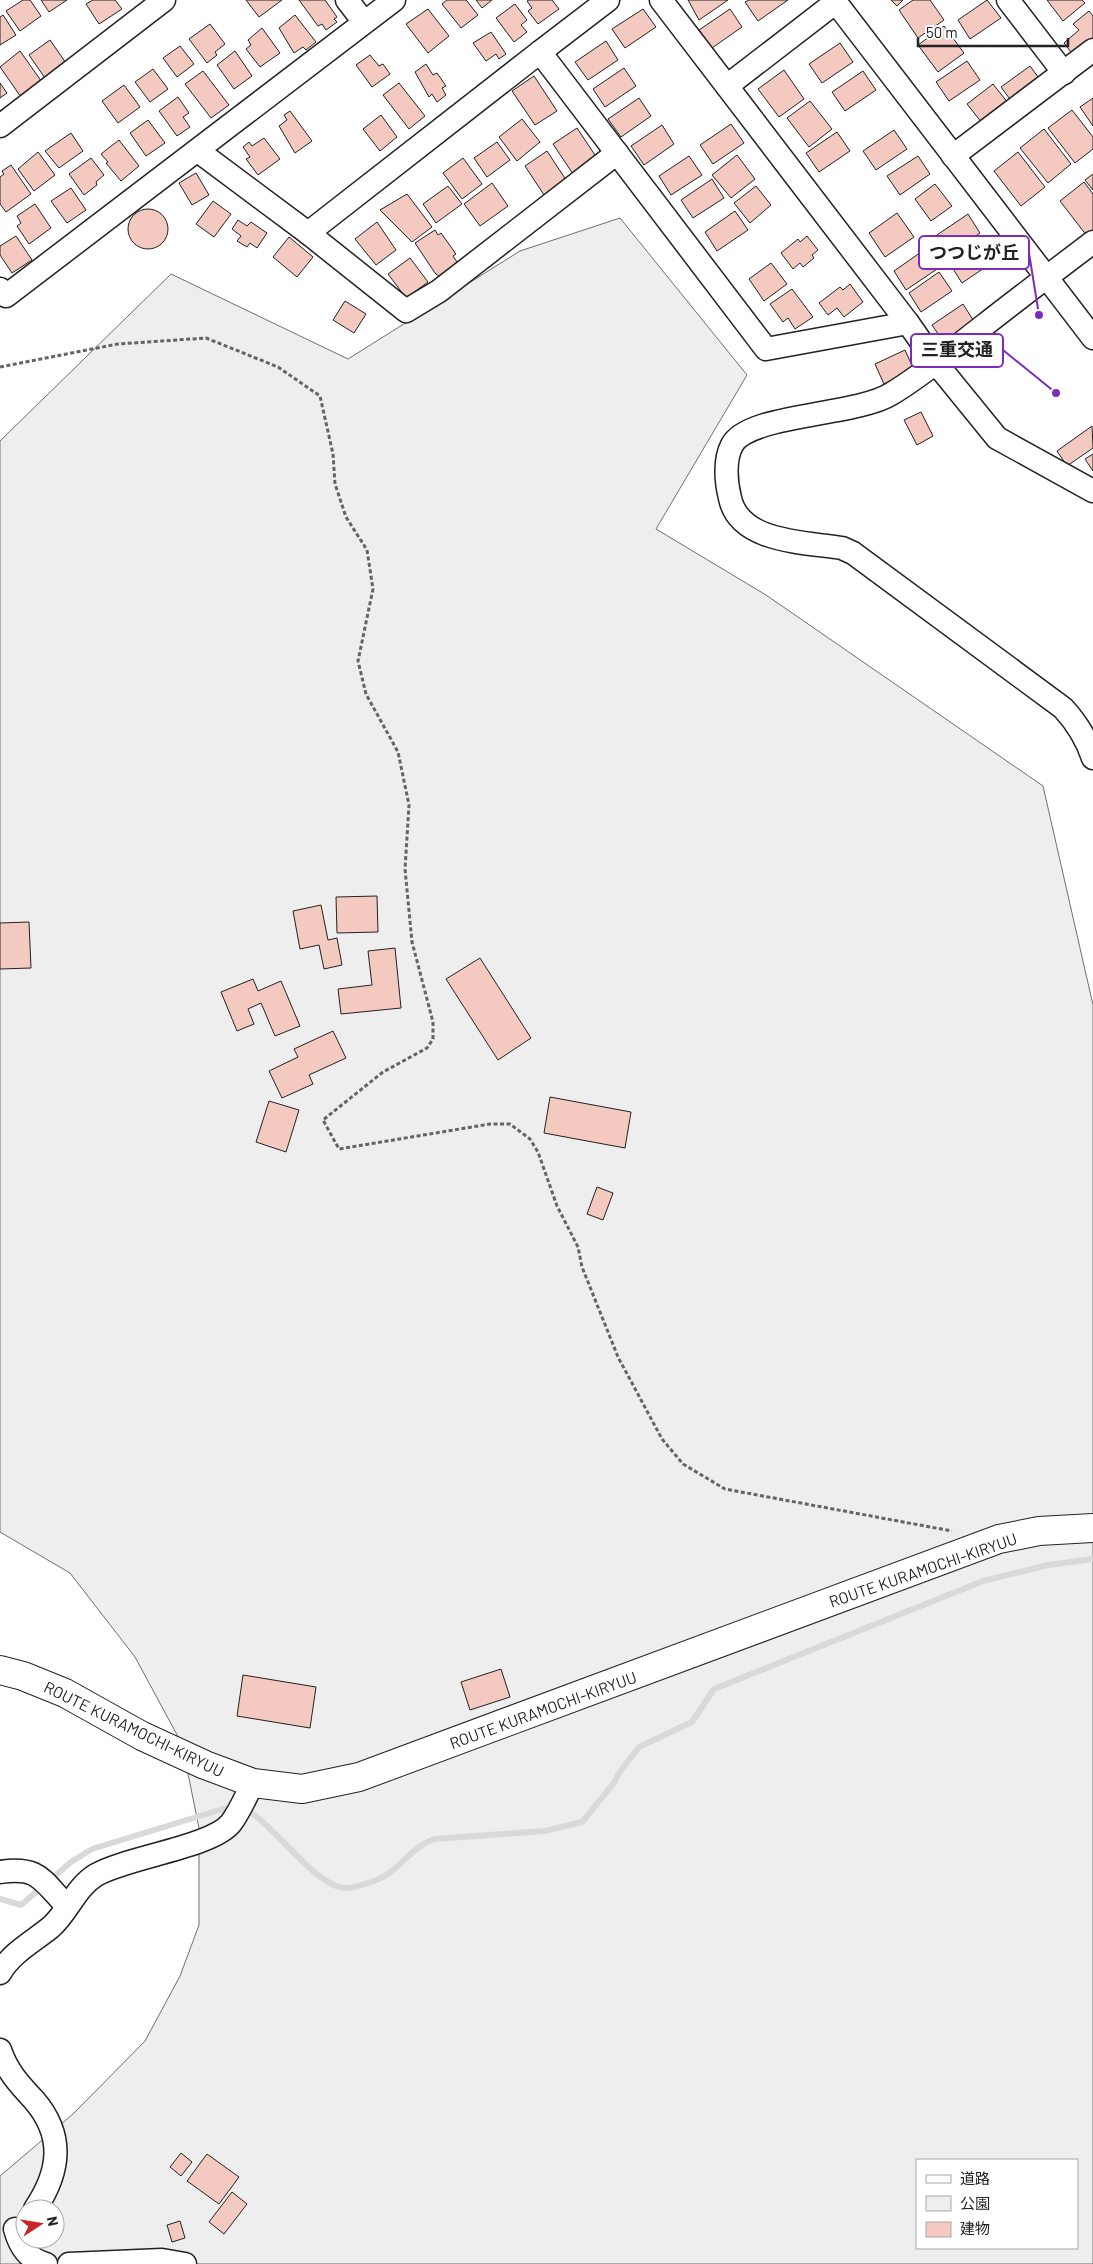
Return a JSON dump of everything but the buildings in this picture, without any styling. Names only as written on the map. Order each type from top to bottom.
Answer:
[{"type":"main road","name":"ROUTE KURAMOCHI-KIRYUU","points":[[0,1670],[23,1676],[65,1693],[142,1736],[213,1768],[250,1789],[302,1789],[359,1777],[999,1539],[1039,1531],[1093,1528]]},
{"type":"street","points":[[347,0],[364,22]]},
{"type":"street","points":[[0,289],[6,296],[394,0]]},
{"type":"street","points":[[308,233],[608,0]]},
{"type":"street","points":[[661,0],[908,323],[936,363],[997,438],[1093,491]]},
{"type":"street","points":[[1008,0],[1064,73]]},
{"type":"street","points":[[727,86],[835,1],[1093,338]]},
{"type":"street","points":[[0,126],[150,4]]},
{"type":"street","points":[[953,156],[1093,50]]},
{"type":"street","points":[[540,52],[766,349],[908,323]]},
{"type":"street","points":[[198,151],[308,233],[406,311],[439,291],[617,153]]},
{"type":"street","points":[[1093,242],[936,363],[880,400],[843,410],[764,425],[740,435],[732,445],[728,458],[732,505],[745,524],[766,535],[842,548],[854,553],[1063,708],[1085,739],[1093,758]]},
{"type":"street","points":[[0,1973],[10,1959],[53,1925],[62,1901],[95,1876],[133,1860],[210,1836],[230,1823],[250,1789]]},
{"type":"street","points":[[0,1872],[24,1870],[40,1876],[62,1901]]},
{"type":"street","points":[[0,2050],[9,2072],[43,2112],[54,2139],[57,2152],[55,2169],[41,2199]]},
{"type":"street","points":[[13,2227],[26,2253],[37,2261],[46,2264]]},
{"type":"street","points":[[69,2264],[162,2260],[185,2264]]},
{"type":"path","points":[[0,367],[118,344],[206,338],[278,367],[320,396],[332,454],[335,484],[346,517],[367,550],[373,589],[358,661],[366,694],[398,752],[409,805],[406,869],[412,942],[433,1022],[432,1039],[427,1048],[383,1072],[323,1120],[339,1149],[490,1124],[510,1124],[530,1139],[538,1152],[557,1206],[578,1247],[582,1267],[618,1357],[662,1439],[683,1464],[724,1489],[960,1532]]},
{"type":"green space","points":[[620,218],[747,375],[656,529],[766,595],[1043,786],[1093,1005],[1093,2264],[0,2264],[0,2176],[73,2114],[145,2041],[180,1976],[199,1925],[199,1828],[182,1744],[135,1657],[70,1573],[0,1532],[0,441],[171,274],[348,359],[520,251]]},
{"type":"waterway","points":[[245,1809],[269,1828],[322,1878],[334,1885],[346,1888],[379,1879],[393,1870],[419,1847],[434,1839],[545,1831],[582,1822],[614,1783],[619,1773],[639,1747],[692,1722],[714,1689],[983,1581],[1048,1565],[1093,1559]]},
{"type":"waterway","points":[[0,1899],[21,1905],[71,1862],[92,1849],[226,1808],[235,1808]]},
{"type":"place","name":"つつじが丘","points":[[1039,315]]},
{"type":"place","name":"三重交通","points":[[1056,393]]}]
